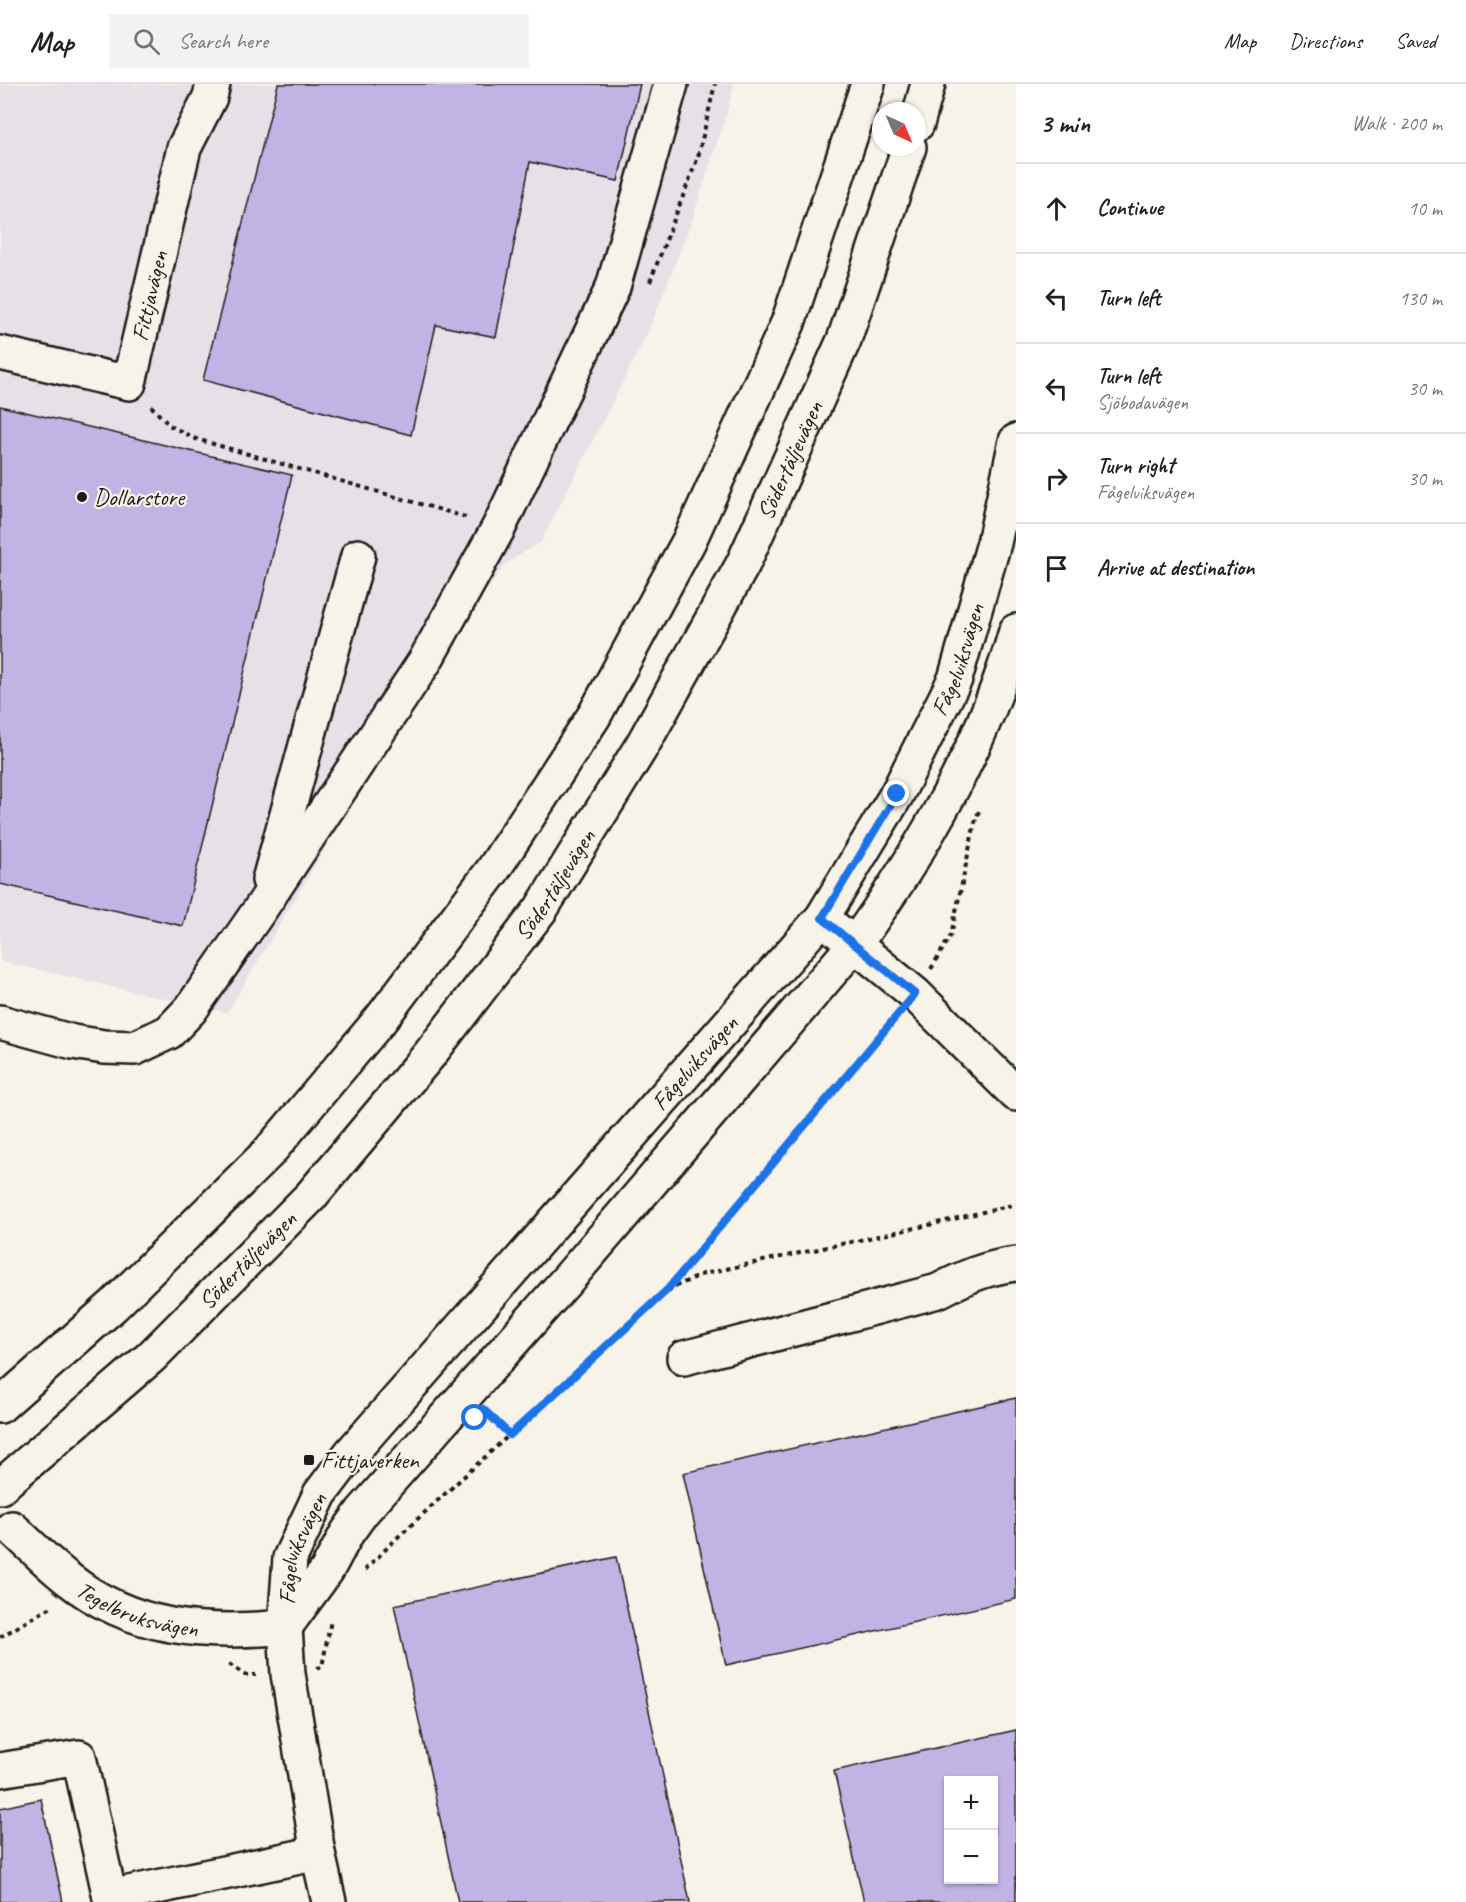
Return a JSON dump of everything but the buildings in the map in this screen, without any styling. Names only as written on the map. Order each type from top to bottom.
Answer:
[{"type":"main road","name":"Fittjavägen","points":[[129,383],[184,148],[210,97],[213,84]]},
{"type":"main road","points":[[0,1022],[73,1042],[104,1047],[135,1048],[169,1032],[191,1008],[261,908],[425,661],[499,527],[613,287],[671,84]]},
{"type":"main road","points":[[923,102],[928,84]]},
{"type":"main road","points":[[0,1406],[114,1305],[268,1153],[381,1019],[493,870],[594,716],[689,541],[788,323],[867,87]]},
{"type":"main road","name":"Södertäljevägen","points":[[0,1487],[151,1357],[310,1197],[430,1054],[541,909],[643,744],[743,564],[844,340],[906,156]]},
{"type":"main road","points":[[0,352],[129,383]]},
{"type":"main road","name":"Fågelviksvägen","points":[[329,1902],[318,1853],[288,1674],[285,1627],[290,1558],[320,1494],[351,1453],[822,918],[897,794],[955,679],[994,543],[1016,441]]},
{"type":"main road","points":[[261,908],[358,556]]},
{"type":"main road","name":"Fågelviksvägen","points":[[285,1627],[327,1570],[347,1533],[362,1512],[567,1280],[855,944],[896,886],[934,821],[976,741],[1009,657],[1016,631]]},
{"type":"main road","points":[[822,918],[915,994],[1016,1094]]},
{"type":"main road","points":[[684,1358],[938,1291],[966,1276],[1016,1264]]},
{"type":"main road","name":"Tegelbruksvägen","points":[[12,1528],[67,1578],[95,1598],[124,1612],[156,1623],[192,1628],[242,1631],[285,1627]]},
{"type":"main road","points":[[0,1770],[79,1757],[110,1899],[318,1853]]},
{"type":"path","points":[[129,383],[169,425],[196,439],[499,527]]},
{"type":"path","points":[[361,1574],[398,1537],[667,1290],[915,994],[951,935],[975,822],[983,801]]},
{"type":"path","points":[[667,1290],[703,1274],[929,1226],[1016,1204]]},
{"type":"path","points":[[483,1409],[510,1435]]},
{"type":"path","points":[[0,1637],[56,1604]]},
{"type":"path","points":[[288,1674],[322,1667],[333,1613]]},
{"type":"shaded area","points":[[0,84],[734,84],[691,223],[649,330],[541,542],[505,564],[435,664],[227,1013],[0,961]]},
{"type":"place","name":"Dollarstore","points":[[82,497]]},
{"type":"place","name":"Fittjaverken","points":[[309,1460]]},
{"type":"route","points":[[475,1418],[483,1409],[510,1435],[667,1290],[915,994],[822,918],[897,794]]}]
